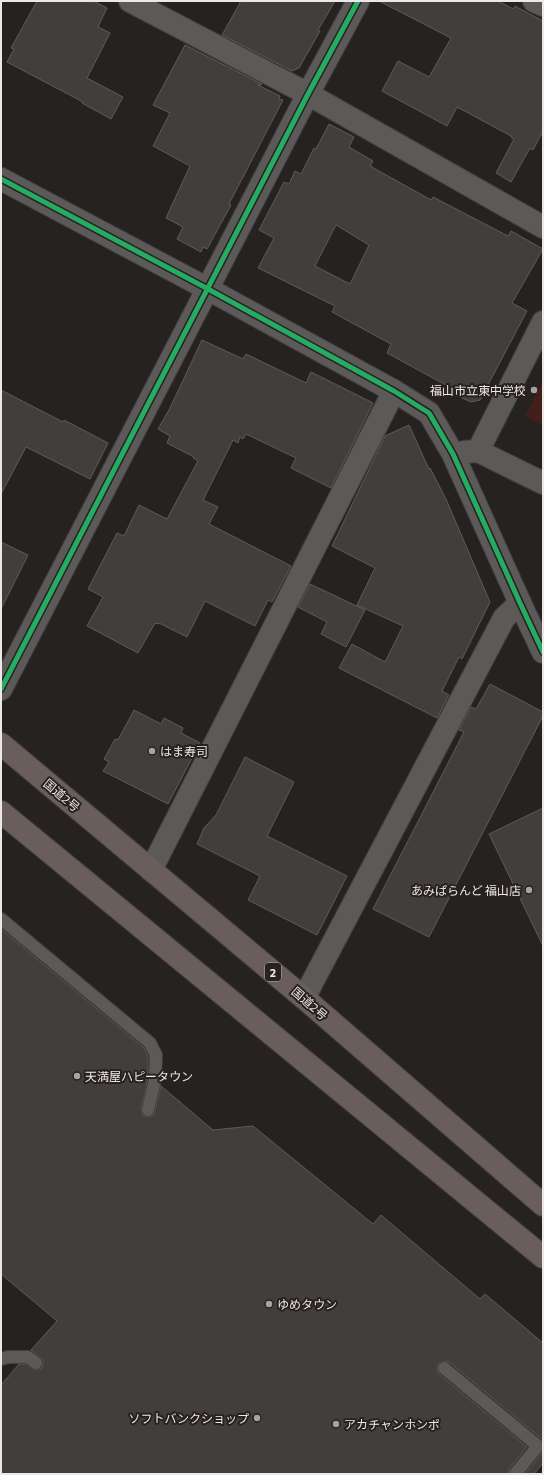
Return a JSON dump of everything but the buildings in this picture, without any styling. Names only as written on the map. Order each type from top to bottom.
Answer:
[{"type":"highway","name":"国道2号","points":[[1,744],[304,998],[543,1205]]},
{"type":"highway","points":[[1,812],[543,1257]]},
{"type":"street","points":[[130,1],[308,94],[543,227]]},
{"type":"street","points":[[1,689],[308,94],[358,1]]},
{"type":"street","points":[[534,1],[543,5]]},
{"type":"street","points":[[1,179],[208,289],[394,391],[429,413],[453,454],[543,652]]},
{"type":"street","points":[[478,451],[543,322]]},
{"type":"street","points":[[152,870],[394,391]]},
{"type":"street","points":[[453,454],[478,451],[543,483]]},
{"type":"street","points":[[304,998],[504,618],[520,603]]},
{"type":"lane","points":[[1,919],[150,1043],[156,1055],[155,1080],[148,1110]]},
{"type":"lane","points":[[1,1359],[8,1357],[28,1357],[36,1364]]},
{"type":"lane","points":[[444,1368],[538,1446],[515,1474]]},
{"type":"shaded area","points":[[543,381],[543,425],[525,416]]},
{"type":"cycle path","points":[[1,689],[308,94],[358,1]]},
{"type":"cycle path","points":[[1,179],[208,289],[394,391],[429,413],[453,454],[543,652]]},
{"type":"place","name":"福山市立東中学校","points":[[534,390]]},
{"type":"place","name":"はま寿司","points":[[152,751]]},
{"type":"place","name":"あみぱらんど 福山店","points":[[529,890]]},
{"type":"place","name":"天満屋ハピータウン","points":[[77,1076]]},
{"type":"place","name":"ゆめタウン","points":[[269,1304]]},
{"type":"place","name":"ソフトバンクショップ","points":[[257,1418]]},
{"type":"place","name":"アカチャンホンポ","points":[[336,1424]]}]
